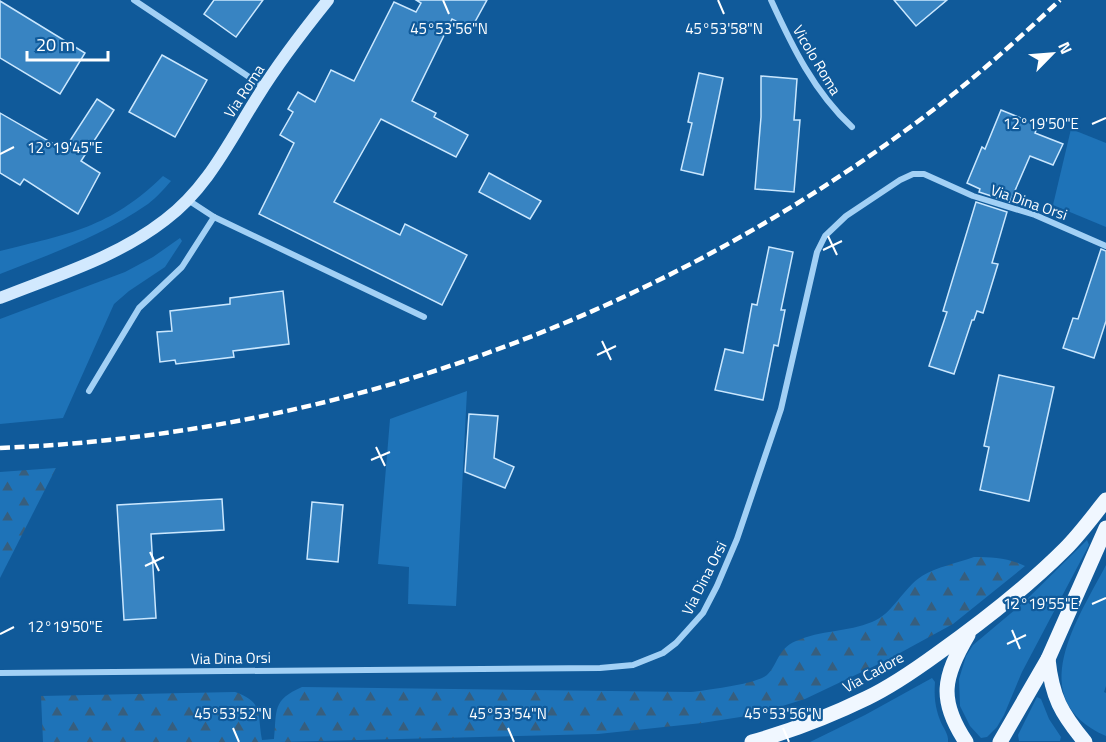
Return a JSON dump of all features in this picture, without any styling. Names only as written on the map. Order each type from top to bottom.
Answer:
[{"type":"main road","name":"Via Cadore","points":[[752,742],[784,733],[869,698],[903,678],[971,630],[1019,591],[1066,548],[1106,500]]},
{"type":"main road","points":[[1000,742],[1048,659],[1106,528]]},
{"type":"main road","name":"Via Cadore","points":[[966,742],[946,701],[948,680],[954,658],[971,630]]},
{"type":"main road","points":[[1048,659],[1050,679],[1057,703],[1085,742]]},
{"type":"street","points":[[134,0],[264,87]]},
{"type":"street","name":"Via Roma","points":[[0,298],[110,255],[152,230],[188,200],[213,170],[264,87],[328,0]]},
{"type":"street","name":"Vicolo Roma","points":[[771,0],[816,86],[833,109],[852,127]]},
{"type":"street","name":"Via Dina Orsi","points":[[0,673],[600,668],[633,665],[650,659],[676,644],[703,613],[737,539],[781,409],[817,252],[833,226],[900,180],[913,174],[924,174],[973,196],[1035,215],[1106,246]]},
{"type":"street","points":[[188,200],[214,217],[424,317]]},
{"type":"street","points":[[89,391],[138,308],[182,267],[214,217]]},
{"type":"green space","points":[[1071,129],[1106,143],[1106,227],[1053,205]]},
{"type":"green space","points":[[163,176],[171,181],[151,202],[113,226],[76,244],[0,274],[0,251],[87,227],[125,207]]},
{"type":"green space","points":[[180,238],[182,241],[165,267],[114,304],[63,418],[0,424],[0,319],[125,272],[153,257]]},
{"type":"green space","points":[[467,391],[456,606],[408,604],[409,567],[378,564],[390,419]]},
{"type":"green space","points":[[56,468],[0,578],[0,472]]},
{"type":"green space","points":[[1087,540],[1089,545],[1022,672],[1004,715],[987,737],[981,738],[970,726],[960,706],[959,679],[966,656],[973,645],[1023,603]]},
{"type":"green space","points":[[974,557],[1000,558],[1025,566],[953,624],[887,660],[805,699],[753,715],[598,734],[278,742],[43,742],[41,696],[235,692],[251,700],[258,710],[262,740],[274,739],[278,707],[285,697],[302,687],[691,692],[731,686],[767,675],[785,648],[796,641],[872,622],[886,613],[922,576]]},
{"type":"green space","points":[[1106,565],[1106,686],[1104,692],[1106,693],[1106,736],[1081,720],[1067,701],[1062,680],[1064,657],[1072,633]]},
{"type":"green space","points":[[932,678],[935,682],[937,711],[948,742],[810,742],[865,715]]},
{"type":"green space","points":[[1037,697],[1041,699],[1049,719],[1061,737],[1060,741],[1019,741],[1018,735]]},
{"type":"building","points":[[214,0],[263,0],[236,37],[204,14]]},
{"type":"building","points":[[416,0],[487,0],[471,29],[452,19],[412,101],[436,113],[434,117],[468,135],[456,157],[381,119],[334,202],[400,235],[405,224],[467,255],[442,305],[259,214],[294,143],[280,135],[293,112],[288,109],[298,92],[315,102],[331,70],[354,81],[394,2],[416,12],[421,3]]},
{"type":"building","points":[[894,0],[947,0],[916,26]]},
{"type":"building","points":[[0,1],[85,53],[60,94],[0,58]]},
{"type":"building","points":[[162,55],[207,80],[175,137],[129,112]]},
{"type":"building","points":[[699,73],[723,78],[703,175],[681,170],[692,123],[688,122]]},
{"type":"building","points":[[761,76],[797,79],[794,120],[800,120],[794,192],[755,189],[761,117]]},
{"type":"building","points":[[97,99],[114,110],[81,161],[100,173],[78,214],[24,179],[20,185],[0,173],[0,113],[64,150]]},
{"type":"building","points":[[1001,110],[1038,125],[1035,133],[1063,144],[1053,165],[1030,156],[1010,202],[979,192],[980,189],[967,183],[982,147],[985,149]]},
{"type":"building","points":[[489,173],[541,201],[530,219],[479,192]]},
{"type":"building","points":[[976,202],[1007,212],[992,263],[998,264],[983,313],[977,311],[972,320],[954,374],[929,366],[947,312],[943,311]]},
{"type":"building","points":[[769,247],[793,252],[781,310],[785,310],[778,346],[774,345],[763,400],[715,390],[725,349],[743,353],[752,304],[757,305]]},
{"type":"building","points":[[1101,249],[1106,251],[1106,321],[1094,358],[1063,348],[1073,318],[1078,319]]},
{"type":"building","points":[[283,291],[289,344],[233,351],[234,357],[176,364],[175,360],[160,362],[157,332],[172,331],[170,311],[230,304],[230,298]]},
{"type":"building","points":[[999,375],[1054,387],[1029,501],[980,490],[989,447],[984,446]]},
{"type":"building","points":[[469,414],[498,416],[494,458],[514,467],[505,488],[465,472]]},
{"type":"building","points":[[222,499],[224,530],[151,534],[156,618],[124,620],[117,505]]},
{"type":"building","points":[[312,502],[343,505],[338,562],[307,559]]},
{"type":"railway","points":[[0,448],[122,439],[241,420],[359,393],[474,358],[587,314],[696,261],[801,201],[902,133],[943,102],[1060,0]]}]
